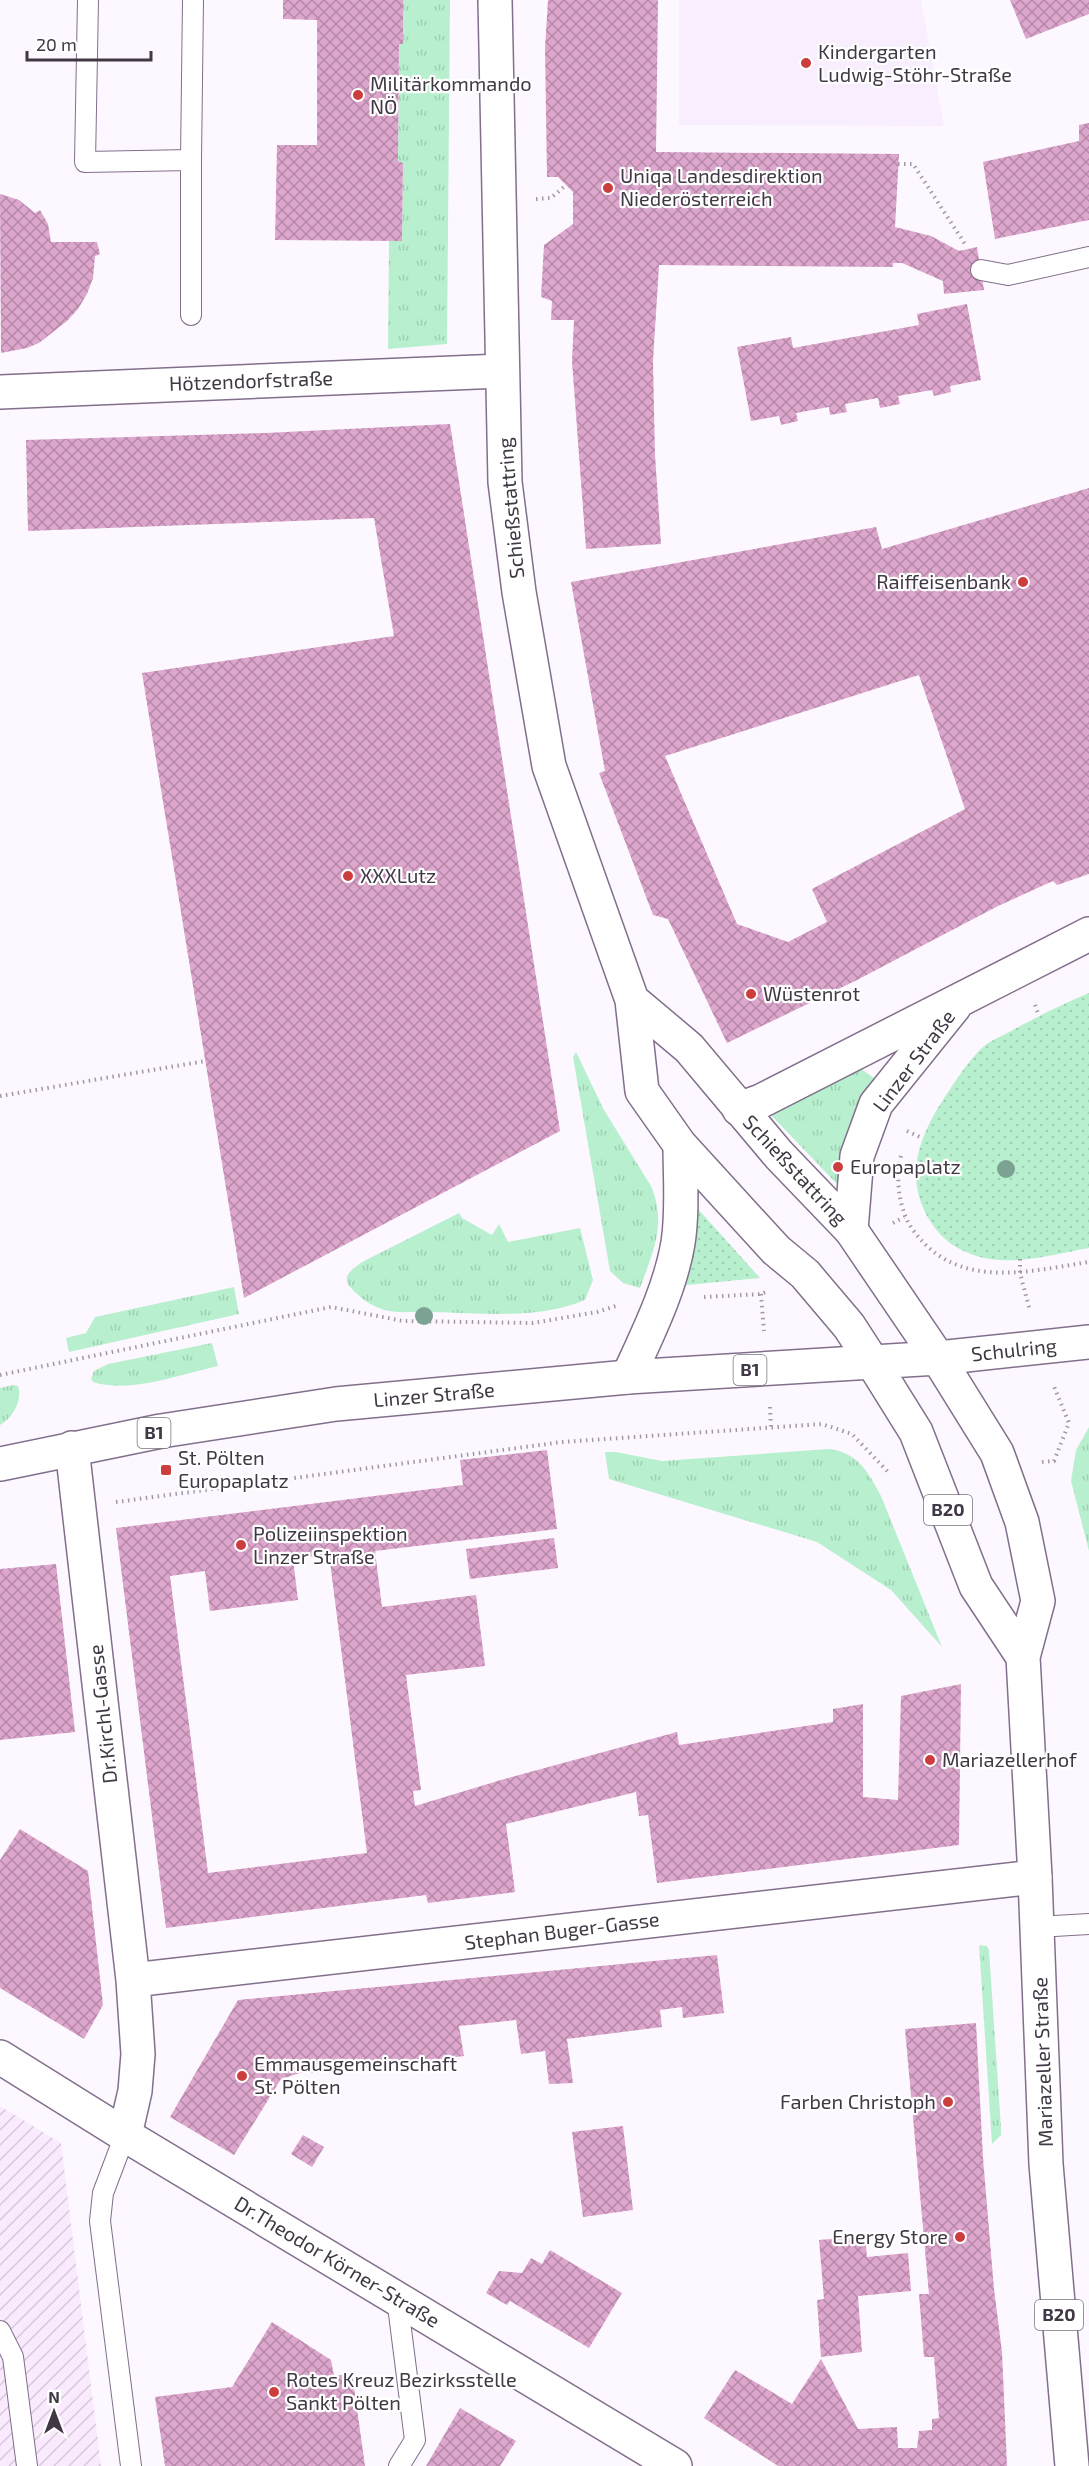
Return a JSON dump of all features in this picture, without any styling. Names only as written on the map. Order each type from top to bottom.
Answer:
[{"type":"main road","name":"Schießstattring","points":[[495,0],[505,482],[519,592],[549,766],[632,1000],[642,1091],[680,1145],[776,1250],[805,1274],[849,1326],[873,1363]]},
{"type":"main road","name":"Hötzendorfstraße","points":[[0,392],[501,371]]},
{"type":"main road","name":"Linzer Straße","points":[[739,1109],[761,1101],[1089,934]]},
{"type":"main road","name":"Linzer Straße","points":[[851,1230],[857,1156],[876,1104],[960,998]]},
{"type":"main road","name":"Schießstattring","points":[[632,1000],[689,1048],[779,1155],[851,1230],[938,1358]]},
{"type":"main road","points":[[628,1377],[654,1320],[677,1245],[680,1223],[680,1145]]},
{"type":"main road","name":"Schulring","points":[[938,1358],[1089,1342]]},
{"type":"main road","name":"B1","points":[[873,1363],[938,1358]]},
{"type":"main road","name":"Mariazeller Straße","points":[[938,1358],[997,1453],[1022,1522],[1038,1601],[1023,1657],[1035,1877],[1046,2164],[1072,2466]]},
{"type":"main road","name":"Linzer Straße","points":[[0,1464],[72,1448],[183,1428],[336,1404],[628,1377],[873,1363]]},
{"type":"main road","name":"B20","points":[[873,1363],[916,1432],[976,1586],[1023,1657]]},
{"type":"main road","name":"Dr.Kirchl-Gasse","points":[[72,1448],[133,1980],[138,2054],[135,2091],[125,2135]]},
{"type":"main road","name":"Stephan Buger-Gasse","points":[[133,1980],[1035,1877]]},
{"type":"main road","name":"Dr.Theodor Körner-Straße","points":[[0,2057],[125,2135],[675,2466]]},
{"type":"lane","points":[[88,0],[85,162],[191,160]]},
{"type":"lane","points":[[191,315],[193,0]]},
{"type":"lane","points":[[981,270],[1008,275],[1089,257]]},
{"type":"lane","points":[[1037,1927],[1089,1924]]},
{"type":"lane","points":[[125,2135],[103,2193],[100,2221],[131,2466]]},
{"type":"lane","points":[[398,2298],[415,2440],[399,2466]]},
{"type":"lane","points":[[0,2331],[12,2357],[27,2466]]},
{"type":"path","points":[[898,164],[914,164],[968,249]]},
{"type":"path","points":[[1026,1009],[1044,1000]]},
{"type":"path","points":[[1035,1004],[1040,1016]]},
{"type":"path","points":[[0,1096],[205,1062]]},
{"type":"path","points":[[904,1142],[911,1124]]},
{"type":"path","points":[[908,1131],[922,1138]]},
{"type":"path","points":[[902,1153],[899,1164],[904,1217],[920,1240],[939,1256],[965,1269],[996,1274],[1020,1273],[1089,1262]]},
{"type":"path","points":[[1020,1259],[1020,1273]]},
{"type":"path","points":[[694,1298],[761,1294],[770,1290]]},
{"type":"path","points":[[0,1375],[331,1307],[403,1321],[533,1323],[597,1312],[627,1303]]},
{"type":"path","points":[[1054,1461],[1069,1423]]},
{"type":"path","points":[[79,1507],[562,1442],[822,1424],[852,1434],[892,1476]]},
{"type":"shaded area","name":"Kindergarten Ludwig-Stöhr-Straße","points":[[679,0],[921,0],[944,126],[679,125]]},
{"type":"shaded area","points":[[0,2106],[61,2143],[101,2466],[0,2466]]},
{"type":"green space","points":[[403,0],[450,0],[447,344],[388,349],[389,241],[402,241],[403,163],[398,161],[399,44],[403,43]]},
{"type":"green space","points":[[1089,993],[1089,1248],[1021,1260],[993,1259],[965,1252],[951,1244],[935,1228],[921,1203],[916,1168],[924,1135],[932,1118],[963,1071],[983,1047]]},
{"type":"green space","points":[[576,1052],[604,1110],[651,1186],[656,1200],[658,1225],[656,1238],[640,1288],[623,1283],[610,1271],[573,1057]]},
{"type":"green space","points":[[857,1066],[874,1078],[875,1082],[859,1107],[849,1130],[843,1154],[840,1183],[836,1183],[769,1113]]},
{"type":"green space","points":[[693,1209],[698,1209],[760,1278],[677,1286]]},
{"type":"green space","points":[[459,1213],[462,1218],[492,1235],[499,1224],[508,1242],[580,1228],[593,1280],[585,1300],[529,1313],[396,1312],[380,1309],[371,1304],[348,1284],[347,1276],[356,1266]]},
{"type":"green space","points":[[234,1287],[239,1314],[69,1352],[66,1338],[86,1333],[95,1317]]},
{"type":"green space","points":[[212,1343],[218,1366],[172,1378],[123,1386],[93,1382],[91,1379],[94,1371],[108,1364]]},
{"type":"green space","points":[[18,1386],[18,1403],[12,1414],[0,1425],[0,1388]]},
{"type":"green space","points":[[1089,1427],[1089,1551],[1071,1481],[1076,1450]]},
{"type":"green space","points":[[828,1449],[847,1454],[854,1459],[866,1471],[876,1487],[942,1647],[891,1590],[817,1542],[609,1479],[605,1452],[662,1461]]},
{"type":"green space","points":[[979,1945],[987,1946],[989,1950],[1001,2128],[1001,2135],[992,2144]]},
{"type":"building","name":"Militärkommando NÖ","points":[[283,0],[403,0],[403,44],[399,44],[398,161],[403,163],[402,241],[275,240],[277,145],[317,145],[317,20],[283,19]]},
{"type":"building","points":[[548,0],[658,0],[656,152],[899,154],[895,227],[931,236],[959,251],[977,247],[984,290],[944,294],[943,281],[902,263],[893,263],[893,267],[659,265],[653,361],[655,455],[661,544],[586,549],[572,361],[574,320],[551,320],[552,301],[541,297],[544,245],[573,224],[573,192],[558,177],[547,177],[545,48]]},
{"type":"building","points":[[1010,0],[1089,0],[1089,14],[1026,39]]},
{"type":"building","points":[[1089,123],[1089,220],[995,239],[983,162],[1079,141],[1079,125]]},
{"type":"building","points":[[0,194],[19,200],[35,213],[40,210],[48,224],[51,242],[97,242],[100,254],[95,256],[93,278],[87,294],[67,321],[39,343],[1,353]]},
{"type":"building","points":[[967,304],[981,380],[950,386],[951,392],[934,396],[932,390],[898,396],[900,404],[880,408],[878,398],[845,404],[847,412],[830,415],[829,407],[796,413],[798,421],[781,425],[779,416],[751,421],[737,347],[791,337],[793,348],[919,325],[917,314]]},
{"type":"building","name":"XXXLutz","points":[[450,424],[560,1131],[244,1298],[142,673],[394,636],[374,518],[28,531],[26,440],[265,433]]},
{"type":"building","points":[[1089,488],[1089,874],[1057,885],[1053,881],[998,906],[857,980],[727,1043],[668,919],[653,915],[599,773],[605,771],[571,582],[876,527],[882,549]],"holes":[[[919,675],[965,809],[812,889],[827,922],[788,942],[737,924],[665,756]]]},
{"type":"building","points":[[547,1450],[557,1529],[375,1551],[382,1607],[476,1595],[485,1666],[406,1675],[421,1790],[413,1791],[415,1806],[677,1732],[679,1745],[833,1722],[833,1709],[863,1704],[863,1797],[898,1800],[901,1696],[961,1684],[959,1845],[657,1883],[648,1815],[639,1816],[636,1792],[506,1824],[515,1892],[428,1903],[426,1895],[166,1928],[116,1528],[463,1485],[460,1460]],"holes":[[[329,1554],[367,1853],[208,1873],[170,1576],[205,1571],[210,1611],[298,1600],[293,1559]]]},
{"type":"building","points":[[554,1538],[558,1568],[470,1579],[466,1549]]},
{"type":"building","points":[[56,1564],[75,1732],[0,1740],[0,1569]]},
{"type":"building","points":[[20,1829],[88,1871],[103,2005],[84,2039],[0,1988],[0,1860]]},
{"type":"building","points":[[717,1955],[724,2013],[683,2018],[682,2007],[660,2010],[662,2027],[567,2039],[573,2083],[549,2084],[545,2051],[521,2054],[516,2020],[459,2026],[464,2056],[324,2073],[300,2073],[281,2079],[234,2155],[170,2117],[238,2000]]},
{"type":"building","points":[[976,2023],[983,2158],[994,2289],[1002,2352],[1007,2466],[778,2466],[704,2418],[735,2370],[792,2404],[821,2359],[858,2429],[897,2427],[898,2448],[917,2448],[919,2431],[932,2430],[932,2419],[939,2418],[934,2357],[924,2357],[919,2294],[929,2294],[905,2029]]},
{"type":"building","points":[[623,2126],[633,2210],[583,2217],[572,2132]]},
{"type":"building","points":[[303,2135],[324,2147],[312,2167],[291,2154]]},
{"type":"building","points":[[865,2236],[867,2257],[908,2253],[911,2291],[858,2296],[862,2352],[821,2357],[817,2300],[824,2299],[819,2240]]},
{"type":"building","points":[[550,2250],[622,2293],[589,2348],[510,2301],[507,2305],[486,2293],[499,2271],[522,2273],[531,2258],[542,2264]]},
{"type":"building","name":"Rotes Kreuz Bezirksstelle Sankt Pölten","points":[[272,2322],[331,2360],[334,2376],[352,2373],[365,2466],[165,2466],[155,2397],[232,2387]]},
{"type":"building","points":[[460,2408],[516,2441],[500,2466],[426,2466]]},
{"type":"place","name":"Kindergarten Ludwig-Stöhr-Straße","points":[[806,63]]},
{"type":"place","name":"Militärkommando NÖ","points":[[358,95]]},
{"type":"place","name":"Uniqa Landesdirektion Niederösterreich","points":[[608,188]]},
{"type":"place","name":"Raiffeisenbank","points":[[1023,582]]},
{"type":"place","name":"XXXLutz","points":[[348,876]]},
{"type":"place","name":"Wüstenrot","points":[[751,994]]},
{"type":"place","name":"Europaplatz","points":[[838,1167]]},
{"type":"place","name":"St. Pölten Europaplatz","points":[[166,1470]]},
{"type":"place","name":"Polizeiinspektion Linzer Straße","points":[[241,1545]]},
{"type":"place","name":"Mariazellerhof","points":[[930,1760]]},
{"type":"place","name":"Emmausgemeinschaft St. Pölten","points":[[242,2076]]},
{"type":"place","name":"Farben Christoph","points":[[948,2102]]},
{"type":"place","name":"Energy Store","points":[[960,2237]]},
{"type":"place","name":"Rotes Kreuz Bezirksstelle Sankt Pölten","points":[[274,2392]]}]
